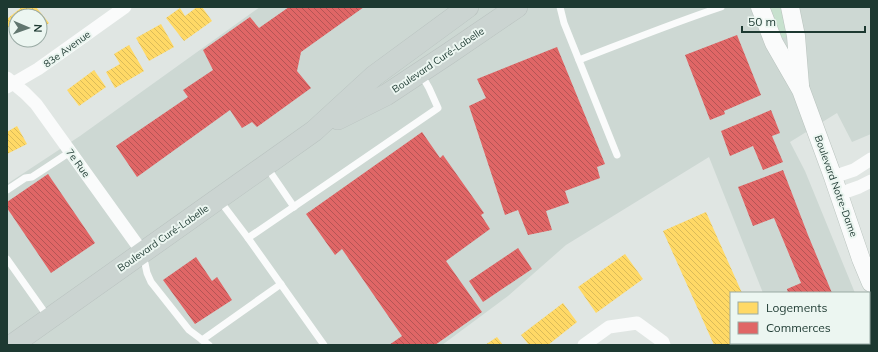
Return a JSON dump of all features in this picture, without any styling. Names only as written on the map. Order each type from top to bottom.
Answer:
[{"type":"main road","name":"Boulevard Curé-Labelle","points":[[12,345],[314,131],[374,76],[468,7]]},
{"type":"main road","name":"Boulevard Curé-Labelle","points":[[314,131],[386,95],[517,7]]},
{"type":"street","name":"83e Avenue","points":[[9,83],[38,70],[125,7]]},
{"type":"street","name":"Boulevard Notre-Dame","points":[[760,7],[774,43],[801,90],[871,283]]},
{"type":"street","name":"Boulevard Notre-Dame","points":[[790,7],[796,36],[801,90]]},
{"type":"street","name":"7e Rue","points":[[9,83],[28,95],[36,104],[143,253]]},
{"type":"street","points":[[834,178],[854,170],[871,158]]},
{"type":"street","points":[[839,194],[871,181]]},
{"type":"street","points":[[584,345],[609,327],[636,323],[663,342],[664,345]]},
{"type":"lane","points":[[560,7],[564,23],[617,155]]},
{"type":"lane","points":[[579,60],[660,30],[682,20],[721,7]]},
{"type":"lane","points":[[248,238],[438,108],[420,72]]},
{"type":"lane","points":[[7,190],[25,178],[32,177],[70,152]]},
{"type":"lane","points":[[265,166],[294,207]]},
{"type":"lane","points":[[219,199],[324,345]]},
{"type":"lane","points":[[143,253],[147,273],[151,282],[188,330],[209,345]]},
{"type":"lane","points":[[7,259],[49,319]]},
{"type":"lane","points":[[202,340],[281,284]]},
{"type":"shaded area","points":[[260,7],[871,7],[871,134],[852,142],[837,113],[790,142],[805,171],[855,292],[763,292],[709,157],[566,245],[508,296],[442,345],[7,345],[7,184],[80,136]]},
{"type":"shaded area","points":[[784,344],[850,344],[848,345]]},
{"type":"green space","points":[[770,7],[780,7],[786,37],[782,38]]},
{"type":"building: Logements","points":[[36,7],[37,8],[21,8]]},
{"type":"building: Logements","points":[[197,7],[202,7],[212,21],[184,41],[166,18],[180,8],[185,16]]},
{"type":"building: Logements","points":[[161,24],[174,47],[149,61],[136,38]]},
{"type":"building: Logements","points":[[129,45],[144,71],[115,88],[106,72],[120,64],[114,54]]},
{"type":"building: Logements","points":[[94,70],[106,87],[79,106],[67,90]]},
{"type":"building: Logements","points":[[17,126],[27,144],[7,154],[7,132]]},
{"type":"building: Logements","points":[[706,212],[742,292],[730,292],[730,344],[751,344],[714,345],[663,231]]},
{"type":"building: Logements","points":[[625,254],[643,279],[596,313],[578,287]]},
{"type":"building: Logements","points":[[563,303],[577,322],[548,345],[529,345],[521,335]]},
{"type":"building: Logements","points":[[497,337],[503,345],[485,345]]},
{"type":"building: Commerces","points":[[289,7],[364,7],[301,52],[297,71],[311,88],[257,127],[252,122],[242,128],[230,110],[137,177],[116,146],[188,97],[183,90],[213,70],[203,50],[250,17],[259,28]]},
{"type":"building: Commerces","points":[[737,35],[761,95],[724,111],[725,114],[710,120],[685,55]]},
{"type":"building: Commerces","points":[[557,47],[605,164],[597,167],[600,178],[565,191],[569,203],[546,211],[552,230],[528,235],[518,210],[505,215],[469,106],[486,98],[477,79]]},
{"type":"building: Commerces","points":[[771,110],[780,133],[772,136],[783,162],[763,170],[753,146],[730,156],[721,131]]},
{"type":"building: Commerces","points":[[422,132],[440,158],[443,155],[484,213],[481,215],[490,229],[446,261],[482,312],[435,345],[389,345],[402,336],[342,249],[335,255],[306,214]]},
{"type":"building: Commerces","points":[[783,170],[832,292],[788,292],[787,289],[801,283],[774,218],[753,226],[738,187]]},
{"type":"building: Commerces","points":[[48,174],[95,243],[51,273],[7,208],[7,202]]},
{"type":"building: Commerces","points":[[518,248],[532,269],[483,302],[469,281]]},
{"type":"building: Commerces","points":[[196,257],[212,281],[217,277],[232,300],[195,324],[163,280]]}]
